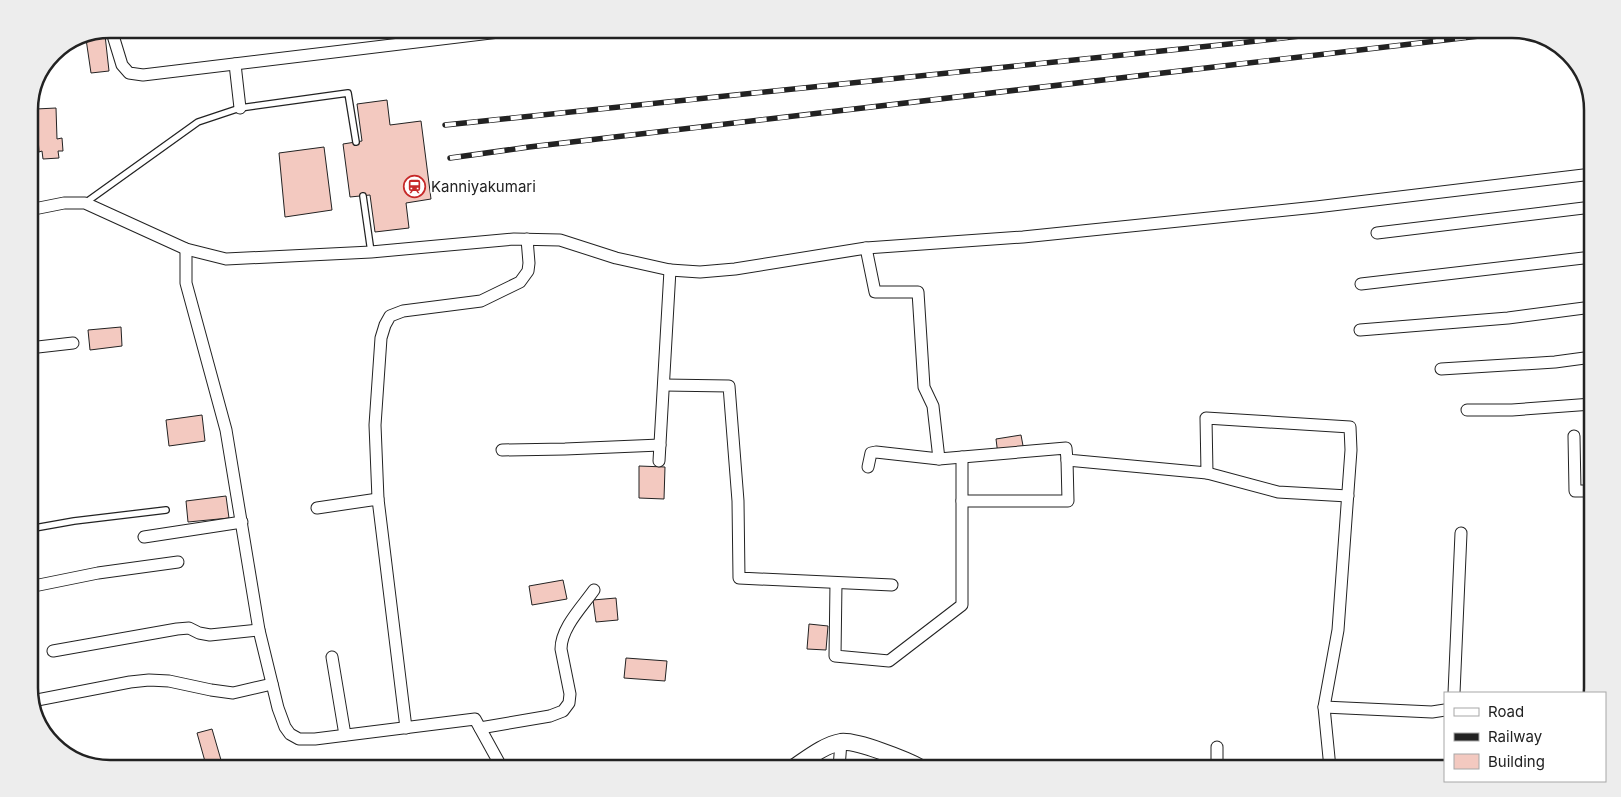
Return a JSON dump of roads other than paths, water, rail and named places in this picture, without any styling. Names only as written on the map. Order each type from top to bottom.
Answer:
[{"type":"street","points":[[114,38],[122,65],[129,73],[142,75],[450,38]]},
{"type":"street","points":[[235,64],[240,108]]},
{"type":"street","points":[[38,208],[85,203],[186,249],[226,260],[371,252],[514,239],[560,240],[616,258],[670,270],[700,272],[735,269],[866,248],[1023,237],[1316,207],[1583,175]]},
{"type":"street","points":[[1377,233],[1583,208]]},
{"type":"street","points":[[406,728],[378,499],[375,425],[381,338],[390,316],[403,311],[481,301],[520,282],[528,271],[527,240]]},
{"type":"street","points":[[866,248],[875,292],[918,292],[924,386],[933,406],[939,459]]},
{"type":"street","points":[[186,249],[186,283],[226,430],[259,630],[278,708],[285,728],[290,734],[299,738],[315,739],[475,719],[498,760]]},
{"type":"street","points":[[1361,284],[1583,258]]},
{"type":"street","points":[[660,461],[670,270]]},
{"type":"street","points":[[1360,330],[1508,318],[1583,308]]},
{"type":"street","points":[[38,347],[73,343]]},
{"type":"street","points":[[1441,369],[1555,362],[1583,358]]},
{"type":"street","points":[[664,385],[729,386],[738,501],[739,578],[892,585]]},
{"type":"street","points":[[1467,410],[1512,410],[1584,405]]},
{"type":"street","points":[[1207,473],[1206,418],[1350,427],[1351,450],[1338,630],[1324,707],[1329,760]]},
{"type":"street","points":[[1574,436],[1575,491],[1584,491]]},
{"type":"street","points":[[502,450],[660,445]]},
{"type":"street","points":[[868,467],[871,453],[876,452],[939,459],[1066,448],[1068,502],[962,501]]},
{"type":"street","points":[[836,582],[835,656],[889,661],[962,605],[962,457]]},
{"type":"street","points":[[1067,460],[1207,473],[1278,492],[1348,496]]},
{"type":"street","points":[[317,508],[378,499]]},
{"type":"street","points":[[144,537],[242,522]]},
{"type":"street","points":[[1454,692],[1460,533]]},
{"type":"street","points":[[38,585],[98,573],[178,562]]},
{"type":"street","points":[[480,728],[550,716],[563,711],[570,703],[561,641],[564,632],[594,590]]},
{"type":"street","points":[[53,651],[178,629],[189,628],[210,635],[259,630]]},
{"type":"street","points":[[332,657],[345,735]]},
{"type":"street","points":[[39,700],[149,680],[169,681],[233,693],[272,684]]},
{"type":"street","points":[[1324,707],[1432,712],[1444,710]]},
{"type":"street","points":[[806,760],[824,749],[842,742],[860,745],[900,760]]},
{"type":"street","points":[[840,760],[842,742]]},
{"type":"street","points":[[1217,747],[1217,760]]},
{"type":"lane","points":[[85,203],[198,122],[240,108],[348,93],[356,142]]},
{"type":"lane","points":[[363,196],[371,252]]},
{"type":"lane","points":[[38,527],[166,510]]},
{"type":"railway","points":[[445,125],[1283,38]]},
{"type":"railway","points":[[450,158],[529,147],[1462,38]]},
{"type":"place","name":"Kanniyakumari","points":[[415,187]]}]
